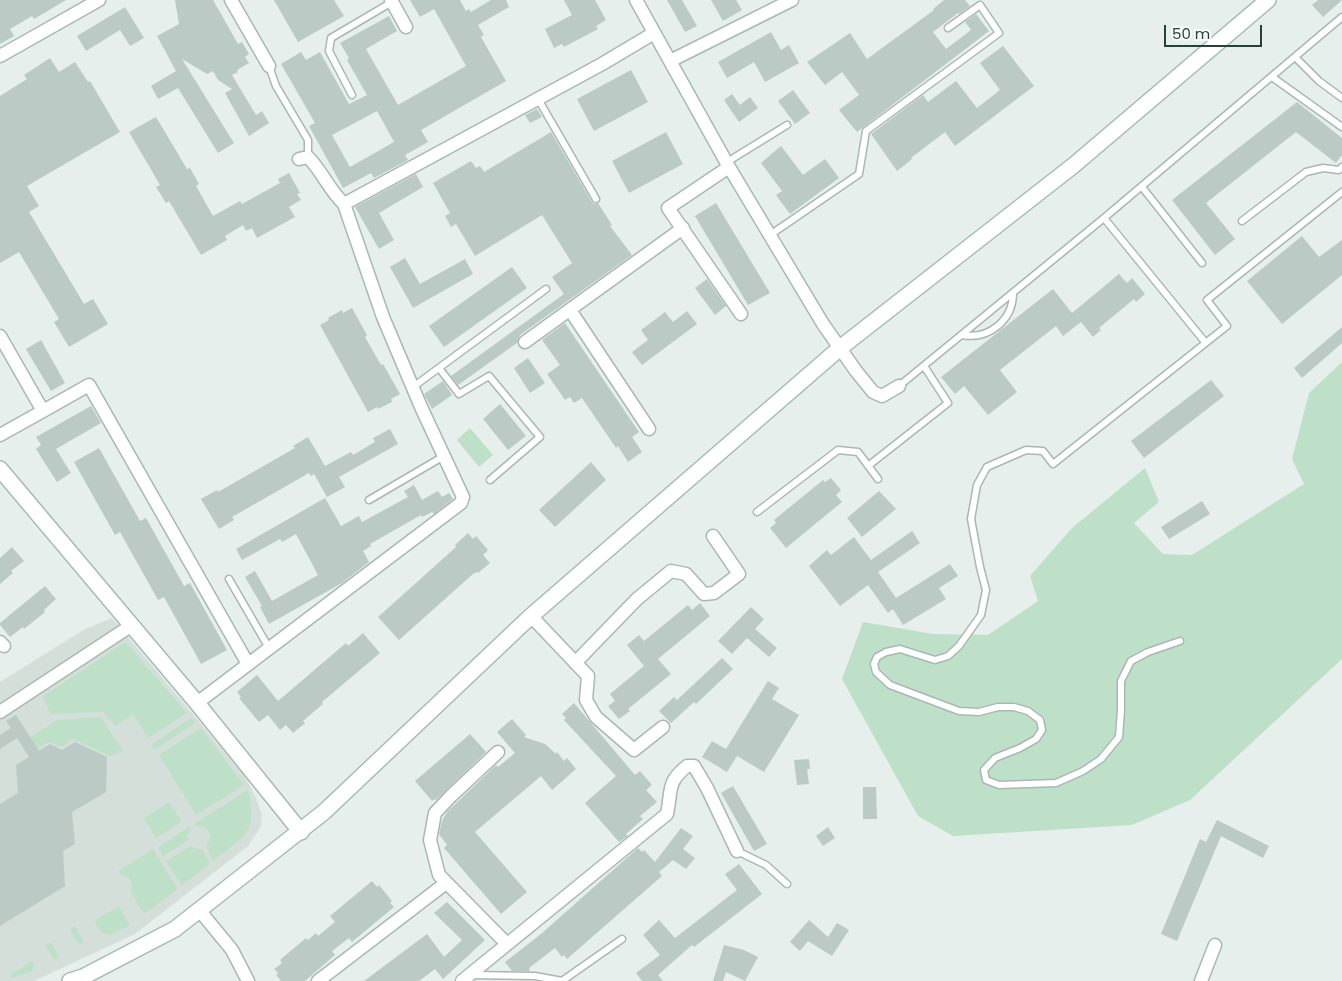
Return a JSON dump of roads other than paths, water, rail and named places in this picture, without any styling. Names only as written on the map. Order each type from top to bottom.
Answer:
[{"type":"main road","points":[[70,981],[83,977],[175,929],[301,832],[531,616],[840,348],[1074,165],[1268,0]]},
{"type":"main road","points":[[0,469],[197,703],[301,832]]},
{"type":"street","points":[[0,56],[99,0]]},
{"type":"street","points":[[231,0],[269,66]]},
{"type":"street","points":[[636,0],[728,164],[823,324],[873,392],[882,396],[899,386]]},
{"type":"street","points":[[670,61],[792,0]]},
{"type":"street","points":[[392,1],[406,27]]},
{"type":"street","points":[[344,204],[602,64],[654,32]]},
{"type":"street","points":[[197,703],[461,503],[463,497],[383,316],[344,204],[334,194],[314,163],[303,158]]},
{"type":"street","points":[[728,164],[668,208],[741,314]]},
{"type":"street","points":[[526,342],[683,228]]},
{"type":"street","points":[[570,310],[649,429]]},
{"type":"street","points":[[0,336],[43,411]]},
{"type":"street","points":[[0,435],[89,385],[248,664]]},
{"type":"street","points":[[575,663],[637,599],[671,571],[686,574],[704,594],[714,592],[740,574],[713,536]]},
{"type":"street","points":[[531,616],[588,676],[586,700],[596,717],[634,750],[663,727]]},
{"type":"street","points":[[0,712],[132,625]]},
{"type":"street","points":[[498,752],[435,813],[430,840],[438,876],[507,944]]},
{"type":"street","points":[[466,978],[667,814],[670,802],[670,786],[677,774],[687,766],[694,766],[707,788],[737,851]]},
{"type":"street","points":[[318,981],[446,883]]},
{"type":"street","points":[[200,911],[232,950],[248,981]]},
{"type":"street","points":[[1201,981],[1215,945]]},
{"type":"lane","points":[[352,95],[329,51],[330,38],[392,1]]},
{"type":"lane","points":[[770,235],[859,174],[866,131],[999,33],[980,5],[948,28]]},
{"type":"lane","points":[[899,386],[1142,187],[1342,17]]},
{"type":"lane","points":[[1295,57],[1319,81],[1342,98]]},
{"type":"lane","points":[[269,66],[276,86],[308,140],[303,158]]},
{"type":"lane","points":[[1272,77],[1342,127]]},
{"type":"lane","points":[[538,99],[596,199]]},
{"type":"lane","points":[[728,164],[787,125]]},
{"type":"lane","points":[[1242,221],[1306,172],[1323,168],[1339,170],[1342,167]]},
{"type":"lane","points":[[1142,187],[1202,264]]},
{"type":"lane","points":[[1180,641],[1131,660],[1121,681],[1122,710],[1119,737],[1101,759],[1082,771],[1056,783],[999,784],[986,780],[984,770],[995,758],[1036,739],[1042,730],[1040,720],[1028,711],[1014,707],[998,707],[978,712],[959,711],[890,685],[876,672],[874,664],[878,657],[886,652],[900,649],[935,660],[948,656],[959,646],[981,615],[986,590],[972,519],[977,485],[987,468],[1026,450],[1042,451],[1053,464],[1227,326],[1207,300],[1342,192]]},
{"type":"lane","points":[[1104,218],[1205,342]]},
{"type":"lane","points":[[413,387],[546,289]]},
{"type":"lane","points":[[962,335],[971,337],[988,332],[1000,324],[1013,304],[1013,292]]},
{"type":"lane","points":[[868,466],[948,402],[924,366]]},
{"type":"lane","points":[[439,368],[459,394],[489,376],[540,437],[490,480]]},
{"type":"lane","points":[[757,512],[838,450],[858,452],[878,479]]},
{"type":"lane","points":[[369,500],[444,456]]},
{"type":"lane","points":[[229,579],[269,648]]},
{"type":"lane","points":[[737,851],[766,864],[787,884]]},
{"type":"lane","points":[[466,978],[535,976],[562,981],[622,939]]}]
